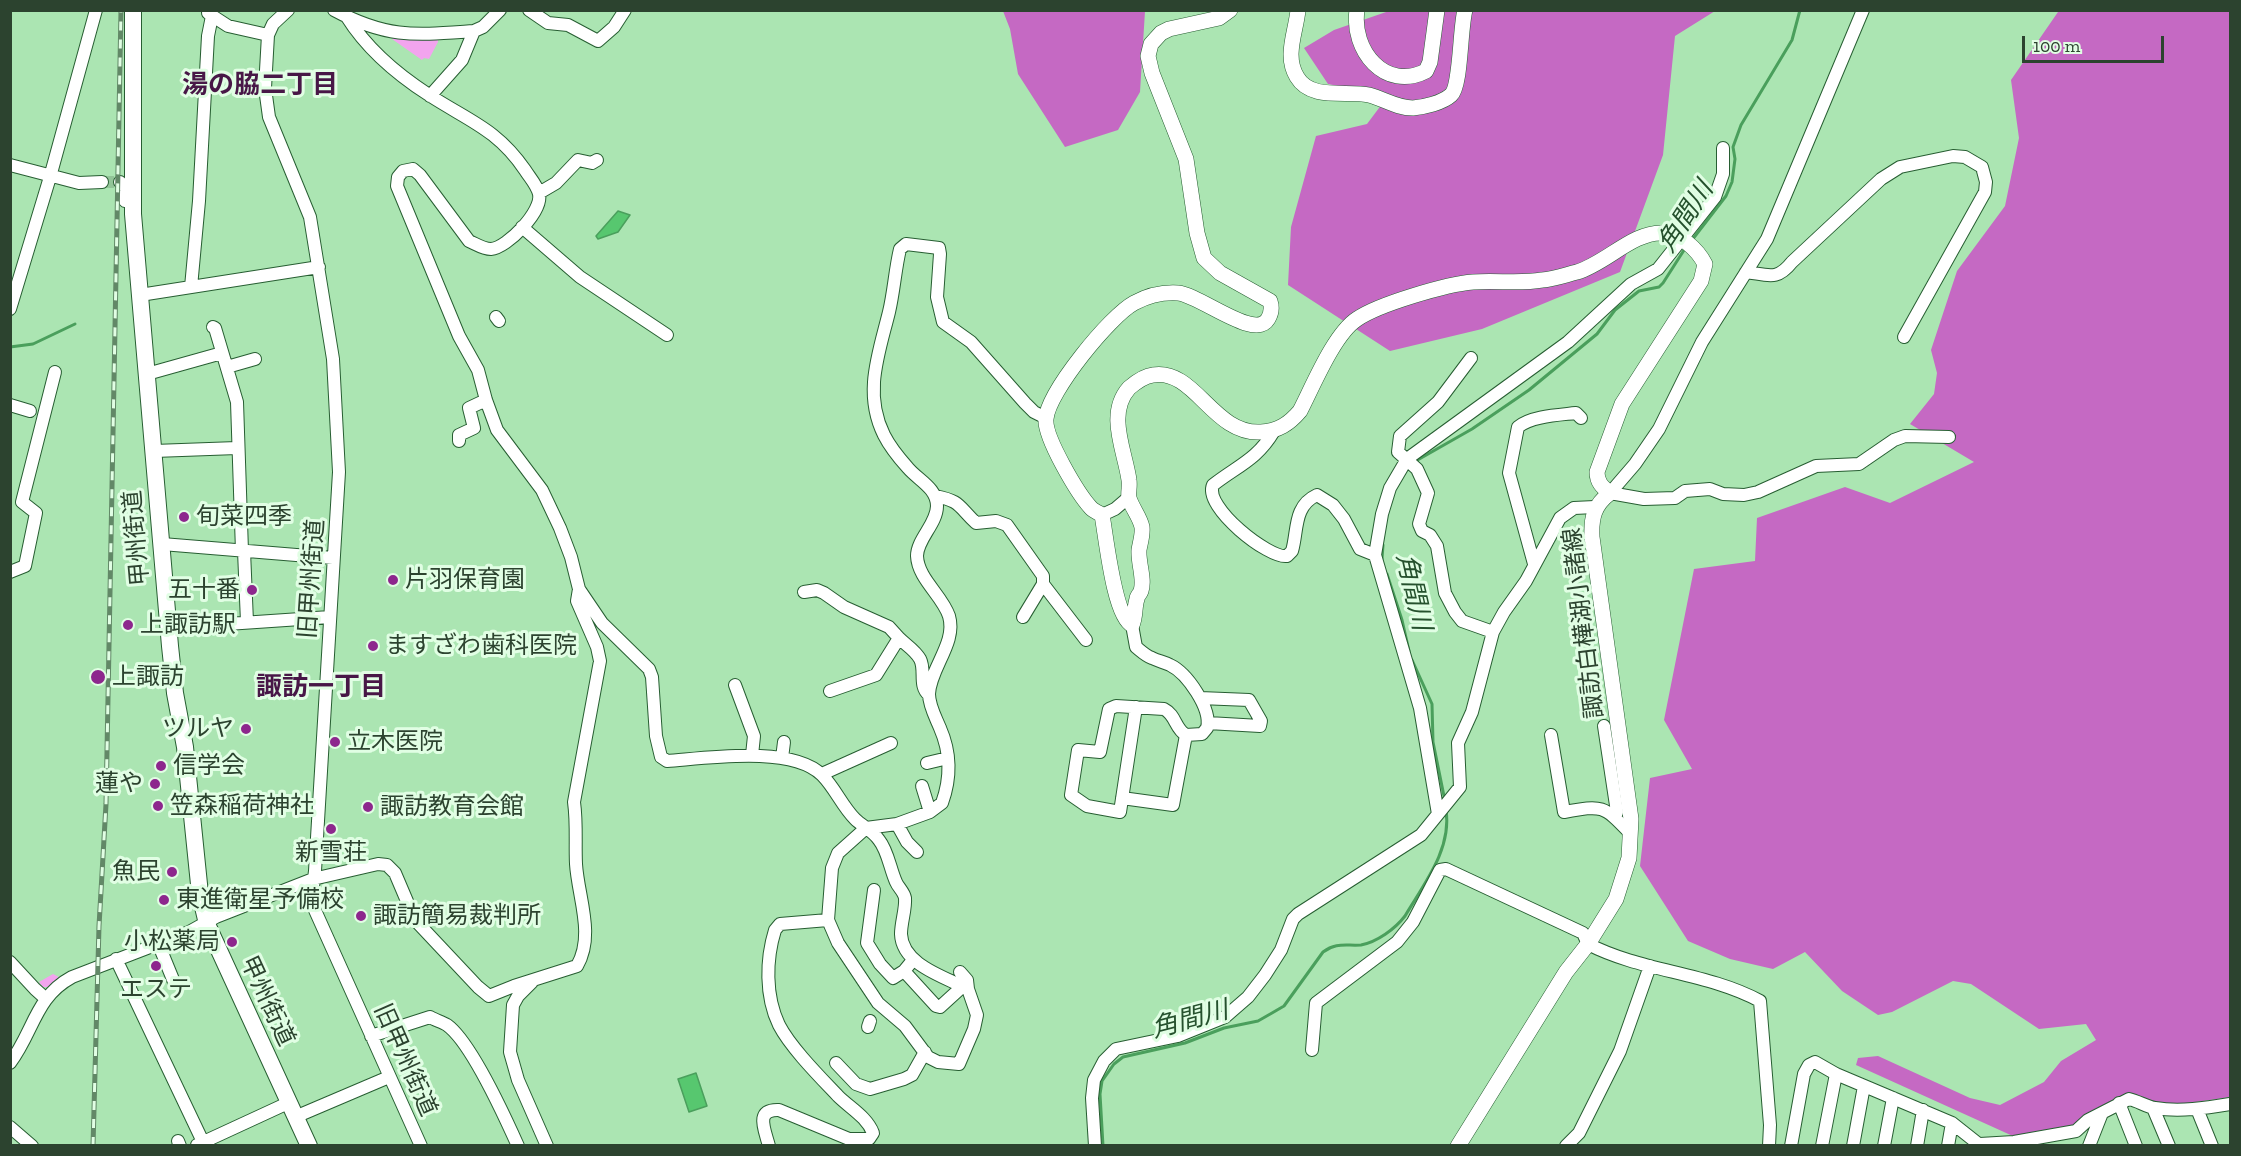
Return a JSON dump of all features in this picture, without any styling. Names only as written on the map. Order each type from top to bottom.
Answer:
[{"type":"highway","name":"甲州街道","points":[[133,10],[133,213],[168,628],[200,894],[207,924],[309,1146]]},
{"type":"main road","points":[[1230,10],[1219,18],[1169,29],[1161,33],[1151,44],[1148,56],[1152,73],[1188,165],[1197,233],[1204,258],[1220,273],[1270,301],[1272,306],[1270,316],[1266,322],[1253,326],[1194,297],[1178,293],[1155,294],[1133,304],[1114,318],[1065,378],[1046,418],[1049,438],[1062,461],[1091,509],[1102,515],[1117,600],[1126,623],[1132,625],[1136,600],[1141,590],[1139,552],[1142,527],[1129,497],[1130,481],[1119,441],[1118,418],[1120,404],[1126,392],[1135,382],[1151,375],[1165,374],[1181,381],[1234,426],[1256,432],[1274,431],[1293,419],[1300,411],[1341,334],[1356,319],[1364,315],[1439,288],[1473,282],[1540,281],[1564,276],[1583,270],[1651,234],[1670,234],[1695,248],[1705,264],[1701,281],[1622,404],[1597,472],[1597,479],[1610,493]]},
{"type":"main road","points":[[1298,10],[1291,58],[1296,77],[1304,85],[1328,93],[1370,95],[1398,106],[1411,108],[1428,106],[1451,95],[1456,87],[1465,10]]},
{"type":"main road","points":[[1357,10],[1355,21],[1357,34],[1360,45],[1369,58],[1391,75],[1408,78],[1426,71],[1430,62],[1437,10]]},
{"type":"main road","name":"諏訪白樺湖小諸線","points":[[1458,1146],[1566,972],[1588,944],[1616,899],[1629,858],[1631,819],[1591,526],[1596,507],[1610,493]]},
{"type":"street","points":[[10,309],[50,177],[96,10]]},
{"type":"street","points":[[209,13],[228,26],[268,35],[273,24],[288,10]]},
{"type":"street","points":[[334,10],[373,28],[398,34],[474,31],[483,27],[500,10]]},
{"type":"street","points":[[529,10],[548,23],[568,25],[598,41],[614,27],[625,10]]},
{"type":"street","points":[[1610,493],[1655,436],[1702,342],[1767,239],[1863,10]]},
{"type":"street","points":[[191,287],[199,201],[209,13]]},
{"type":"street","points":[[10,1063],[20,1050],[45,998],[58,984],[93,967],[158,944],[207,924],[216,917],[313,879],[378,864],[387,865],[395,873],[415,920],[489,996],[577,966],[583,955],[585,934],[576,863],[577,819],[574,802],[600,661],[597,647],[577,601],[579,590],[572,557],[542,490],[497,430],[478,370],[459,336],[397,186],[398,177],[403,171],[413,169],[420,175],[469,241],[480,247],[492,249],[501,245],[533,217],[538,208],[539,193],[515,156],[494,134],[430,96],[407,79],[360,39],[347,17]]},
{"type":"street","points":[[430,96],[462,60],[474,31]]},
{"type":"street","name":"旧甲州街道","points":[[268,35],[265,88],[269,117],[310,217],[333,359],[337,420],[339,488],[312,894],[314,908],[421,1146]]},
{"type":"street","points":[[1439,812],[1420,708],[1375,555],[1382,514],[1390,488],[1410,462],[1568,342],[1631,284],[1658,269],[1714,197],[1723,174],[1722,148]]},
{"type":"street","points":[[1746,272],[1776,276],[1784,273],[1800,254],[1890,172],[1921,161],[1953,156],[1965,157],[1982,167],[1986,182],[1985,192],[1904,337]]},
{"type":"street","points":[[539,193],[556,183],[579,160],[592,163],[597,160]]},
{"type":"street","points":[[10,165],[79,183],[102,182]]},
{"type":"street","points":[[120,182],[126,188],[127,209],[133,213]]},
{"type":"street","points":[[522,227],[580,277],[667,335]]},
{"type":"street","points":[[826,859],[838,853],[866,828],[897,824],[930,812],[942,803],[949,776],[946,742],[933,712],[929,694],[936,665],[946,646],[950,631],[949,617],[927,581],[917,556],[935,514],[937,507],[935,496],[930,488],[908,469],[887,442],[875,409],[873,383],[876,358],[889,311],[900,249],[906,244],[939,248],[937,297],[943,322],[971,342],[1025,404],[1046,418]]},
{"type":"street","points":[[140,295],[319,267]]},
{"type":"street","points":[[213,327],[237,402],[237,448],[247,622]]},
{"type":"street","points":[[147,374],[222,352]]},
{"type":"street","points":[[1471,358],[1438,402],[1400,436],[1398,452],[1410,462],[1428,493],[1419,524],[1422,531],[1430,535],[1437,546],[1445,593],[1462,621],[1493,632]]},
{"type":"street","points":[[227,367],[255,359]]},
{"type":"street","points":[[10,572],[25,566],[36,513],[22,502],[55,372]]},
{"type":"street","points":[[459,441],[459,435],[474,428],[469,408],[486,400]]},
{"type":"street","points":[[10,405],[30,411]]},
{"type":"street","points":[[1534,564],[1509,473],[1518,427],[1523,423],[1560,415],[1576,413],[1581,418]]},
{"type":"street","points":[[1274,431],[1246,464],[1213,485],[1211,490],[1213,498],[1226,518],[1274,555],[1287,556],[1292,551],[1295,525],[1301,510],[1317,495],[1333,505],[1344,519],[1360,549],[1375,555]]},
{"type":"street","points":[[1610,493],[1644,499],[1675,498],[1685,490],[1710,489],[1723,494],[1744,495],[1758,492],[1815,466],[1859,464],[1894,440],[1905,436],[1949,437]]},
{"type":"street","points":[[153,451],[237,448]]},
{"type":"street","points":[[935,496],[957,502],[976,523],[996,521],[1007,525],[1043,576],[1043,584],[1023,617]]},
{"type":"street","points":[[1102,515],[1129,497]]},
{"type":"street","points":[[1095,1146],[1092,1098],[1094,1080],[1104,1061],[1116,1049],[1178,1036],[1225,1017],[1248,997],[1265,975],[1281,950],[1293,919],[1298,914],[1421,835],[1460,787],[1458,743],[1472,712],[1493,632],[1526,581],[1560,518],[1574,508],[1596,507]]},
{"type":"street","points":[[162,544],[333,558]]},
{"type":"street","points":[[1043,584],[1086,640]]},
{"type":"street","points":[[579,590],[602,623],[649,669],[652,677],[656,736],[661,757],[667,761],[752,756],[782,758],[808,765],[822,774],[855,819],[880,840],[897,884],[905,896],[902,944],[913,960],[965,988]]},
{"type":"street","points":[[804,592],[817,590],[844,607],[889,627],[915,651],[920,659],[924,691],[929,694]]},
{"type":"street","points":[[168,628],[330,617]]},
{"type":"street","points":[[1132,625],[1136,647],[1152,659],[1170,665],[1179,671],[1200,698],[1209,723]]},
{"type":"street","points":[[830,691],[876,675],[899,638]]},
{"type":"street","points":[[735,685],[754,736],[752,756]]},
{"type":"street","points":[[1200,698],[1249,700],[1261,721],[1260,726],[1209,723]]},
{"type":"street","points":[[1136,708],[1120,812],[1087,806],[1071,795],[1078,750],[1100,752],[1109,709],[1116,706],[1164,710],[1170,712],[1177,727],[1186,735],[1202,734],[1209,723]]},
{"type":"street","points":[[1604,726],[1617,812],[1615,817]]},
{"type":"street","points":[[1122,798],[1173,805],[1186,735]]},
{"type":"street","points":[[1551,735],[1564,812],[1592,807],[1610,812],[1630,833]]},
{"type":"street","points":[[782,758],[784,742]]},
{"type":"street","points":[[822,774],[891,743]]},
{"type":"street","points":[[927,763],[948,758]]},
{"type":"street","points":[[922,786],[930,812]]},
{"type":"street","points":[[897,824],[907,842],[917,852]]},
{"type":"street","points":[[838,853],[832,868],[828,920],[838,943],[872,996],[905,1026],[928,1057],[938,1062],[959,1064],[974,1029],[977,1015],[965,988],[967,980],[960,972]]},
{"type":"street","points":[[1312,1050],[1316,1002],[1396,942],[1413,922],[1440,870],[1446,869],[1583,933],[1588,944],[1605,954],[1706,980],[1760,1000],[1770,1125],[1769,1146]]},
{"type":"street","points":[[874,890],[867,943],[892,978],[904,971],[913,960]]},
{"type":"street","points":[[769,1146],[762,1120],[770,1110],[779,1110],[849,1139],[869,1139],[873,1132],[867,1122],[825,1081],[786,1034],[779,1024],[770,998],[768,975],[775,930],[780,924],[828,920]]},
{"type":"street","points":[[158,944],[174,982]]},
{"type":"street","points":[[116,959],[205,1143],[389,1077]]},
{"type":"street","points":[[10,962],[45,998]]},
{"type":"street","points":[[1566,1146],[1579,1133],[1620,1051],[1650,966]]},
{"type":"street","points":[[904,971],[936,1006],[940,1007],[965,988]]},
{"type":"street","points":[[533,981],[518,996],[513,1005],[510,1052],[518,1080],[546,1146]]},
{"type":"street","points":[[371,1036],[430,1017],[448,1026],[465,1046],[497,1100],[518,1146]]},
{"type":"street","points":[[836,1063],[856,1084],[870,1089],[912,1075],[925,1052]]},
{"type":"street","points":[[1791,1146],[1804,1074],[1809,1065],[1815,1062],[1836,1074],[1952,1124],[1980,1145],[2015,1144],[2076,1131],[2088,1120],[2129,1099],[2153,1108],[2229,1107]]},
{"type":"street","points":[[1822,1146],[1836,1074]]},
{"type":"street","points":[[1852,1146],[1864,1086]]},
{"type":"street","points":[[1884,1146],[1893,1098]]},
{"type":"street","points":[[2119,1103],[2136,1146]]},
{"type":"street","points":[[2153,1108],[2169,1146]]},
{"type":"street","points":[[2197,1109],[2212,1146]]},
{"type":"street","points":[[1917,1146],[1923,1110]]},
{"type":"street","points":[[2089,1146],[2102,1113]]},
{"type":"street","points":[[1948,1146],[1952,1124]]},
{"type":"street","points":[[10,1127],[32,1146]]},
{"type":"street","points":[[2096,1129],[2102,1146]]},
{"type":"shaded area","points":[[2066,10],[2230,11],[2230,1097],[2176,1105],[2116,1098],[2088,1120],[2059,1138],[2015,1137],[1856,1065],[1858,1058],[1878,1056],[1970,1098],[2000,1105],[2044,1082],[2061,1061],[2096,1040],[2086,1024],[2039,1029],[1971,984],[1953,981],[1892,1012],[1878,1015],[1842,991],[1805,952],[1773,969],[1730,959],[1688,941],[1640,866],[1650,778],[1692,769],[1664,720],[1694,569],[1755,561],[1757,518],[1845,487],[1890,503],[1974,462],[1910,424],[1934,394],[1937,373],[1931,350],[1957,271],[2005,206],[2019,138],[2011,80],[2058,12]]},
{"type":"shaded area","points":[[1003,11],[1145,11],[1140,92],[1118,130],[1065,147],[1018,74],[1010,29]]},
{"type":"shaded area","points":[[1389,11],[1715,11],[1675,36],[1663,155],[1620,272],[1482,329],[1390,351],[1288,285],[1291,227],[1316,136],[1367,124],[1388,96],[1328,84],[1304,48],[1334,30]]},
{"type":"shaded area","points":[[394,37],[438,38],[438,42],[429,59],[422,60],[392,39]]},
{"type":"shaded area","points":[[618,211],[630,215],[618,232],[598,239],[596,236]]},
{"type":"shaded area","points":[[53,974],[59,977],[49,987],[43,987],[39,982]]},
{"type":"shaded area","points":[[696,1073],[707,1106],[689,1112],[678,1079]]},
{"type":"waterway","name":"角間川","points":[[1692,240],[1726,196],[1732,182],[1735,159],[1733,147],[1741,125],[1792,40],[1800,10]]},
{"type":"waterway","name":"角間川","points":[[1414,462],[1472,429],[1529,390],[1597,334],[1615,310],[1639,291],[1659,287],[1686,247]]},
{"type":"waterway","points":[[10,347],[33,344],[75,324]]},
{"type":"waterway","name":"角間川","points":[[1382,559],[1383,545]]},
{"type":"waterway","name":"角間川","points":[[1387,574],[1409,651]]},
{"type":"waterway","name":"角間川","points":[[1412,660],[1432,704],[1433,742],[1445,801]]},
{"type":"waterway","name":"角間川","points":[[1103,1146],[1100,1094],[1102,1081],[1114,1064],[1123,1057],[1185,1043],[1224,1028],[1258,1021],[1284,1006],[1323,952],[1337,946],[1361,945],[1391,930],[1405,916],[1435,866],[1445,839],[1446,810]]},
{"type":"tunnel","points":[[102,182],[120,182]]},
{"type":"railway","points":[[93,1146],[99,926],[106,804],[121,10]]},
{"type":"place","name":"旬菜四季","points":[[184,517]]},
{"type":"place","name":"片羽保育園","points":[[393,580]]},
{"type":"place","name":"五十番","points":[[252,590]]},
{"type":"place","name":"上諏訪駅","points":[[128,625]]},
{"type":"place","name":"ますざわ歯科医院","points":[[373,646]]},
{"type":"place","name":"上諏訪","points":[[98,677]]},
{"type":"place","name":"ツルヤ","points":[[246,729]]},
{"type":"place","name":"立木医院","points":[[335,742]]},
{"type":"place","name":"信学会","points":[[161,766]]},
{"type":"place","name":"蓮や","points":[[155,784]]},
{"type":"place","name":"笠森稲荷神社","points":[[158,806]]},
{"type":"place","name":"諏訪教育会館","points":[[368,807]]},
{"type":"place","name":"新雪荘","points":[[331,829]]},
{"type":"place","name":"魚民","points":[[172,872]]},
{"type":"place","name":"東進衛星予備校","points":[[164,900]]},
{"type":"place","name":"諏訪簡易裁判所","points":[[361,916]]},
{"type":"place","name":"小松薬局","points":[[232,942]]},
{"type":"place","name":"エステ","points":[[156,966]]},
{"type":"district","name":"湯の脇二丁目","points":[[260,86]]},
{"type":"district","name":"諏訪一丁目","points":[[321,688]]}]
